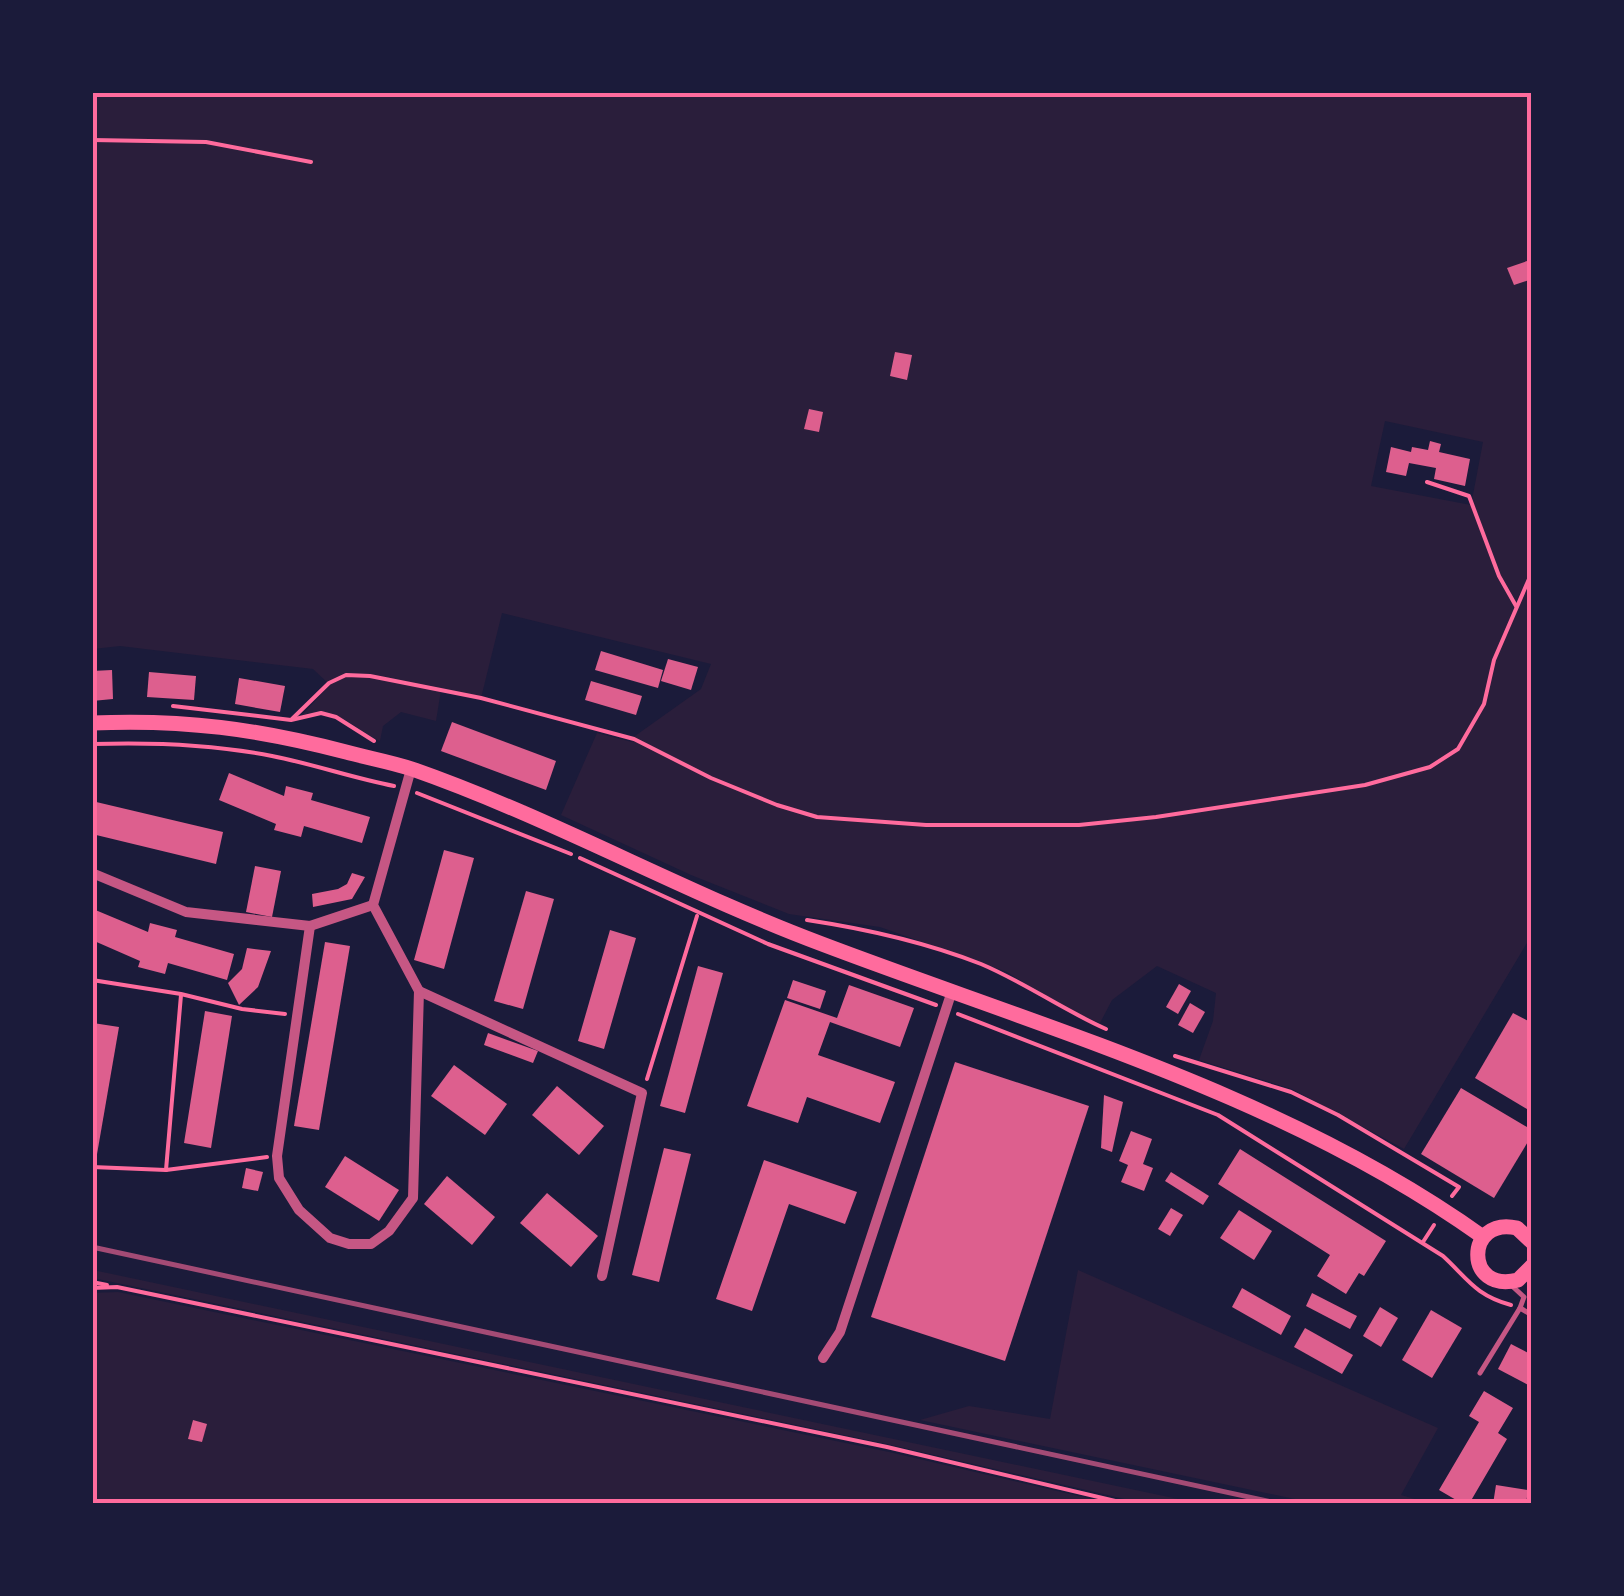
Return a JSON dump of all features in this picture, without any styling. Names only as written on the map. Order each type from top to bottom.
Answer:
[{"type":"main road","points":[[92,723],[158,720],[224,726],[281,735],[411,769],[819,943],[1225,1095],[1387,1173],[1483,1237]]},
{"type":"main road","points":[[1529,1233],[1498,1226],[1483,1237],[1477,1254],[1483,1272],[1498,1282],[1508,1283],[1530,1272]]},
{"type":"street","points":[[310,926],[278,1156],[279,1178],[299,1210],[330,1238],[349,1244],[371,1244],[389,1232],[413,1198],[419,991],[373,905],[411,769]]},
{"type":"street","points":[[92,873],[186,912],[310,926],[373,905]]},
{"type":"street","points":[[419,991],[642,1093],[602,1276]]},
{"type":"street","points":[[824,1358],[840,1332],[952,991]]},
{"type":"lane","points":[[1480,1373],[1524,1297],[1508,1283]]},
{"type":"lane","points":[[1520,1308],[1532,1315]]},
{"type":"path","points":[[92,140],[206,142],[311,162]]},
{"type":"path","points":[[1427,482],[1469,496],[1499,576],[1516,606]]},
{"type":"path","points":[[291,720],[328,684],[346,675],[370,676],[481,698],[634,739],[711,778],[817,816],[926,825],[1098,823],[1365,785],[1430,767],[1458,750],[1472,730],[1484,704],[1494,660],[1532,572]]},
{"type":"path","points":[[168,706],[291,720],[321,713],[336,717],[388,746]]},
{"type":"path","points":[[92,744],[166,742],[216,747],[273,756],[404,788],[573,854],[698,915],[829,968],[1218,1114],[1423,1242],[1458,1187],[1338,1115],[1291,1092],[1173,1055]]},
{"type":"path","points":[[642,1093],[704,896]]},
{"type":"path","points":[[806,920],[878,930],[981,964],[1065,1011],[1119,1034]]},
{"type":"path","points":[[92,980],[181,994],[242,1009],[296,1015]]},
{"type":"path","points":[[166,1170],[181,994]]},
{"type":"path","points":[[92,1167],[166,1170],[278,1156]]},
{"type":"path","points":[[92,1285],[117,1287],[887,1448],[1128,1504]]},
{"type":"shaded area","points":[[93,93],[1531,93],[1532,568],[1516,602],[1501,576],[1472,500],[1483,442],[1385,421],[1371,486],[1471,505],[1497,577],[1515,606],[1531,577],[1531,936],[1404,1149],[1292,1089],[1199,1060],[1213,1021],[1216,993],[1157,966],[1112,1000],[1100,1023],[1066,1009],[1007,972],[880,927],[789,914],[691,875],[561,815],[597,733],[632,742],[701,689],[711,664],[502,613],[481,698],[441,690],[436,721],[401,712],[383,726],[380,741],[335,715],[302,715],[330,685],[313,669],[120,646],[93,649]]},
{"type":"shaded area","points":[[93,1270],[1197,1503],[1142,1503],[887,1444],[93,1278]]},
{"type":"shaded area","points":[[1078,1270],[1438,1428],[1401,1495],[1428,1503],[1314,1503],[920,1420],[969,1406],[1050,1419]]},
{"type":"shaded area","points":[[118,1292],[889,1452],[1109,1503],[93,1503],[92,1293]]},
{"type":"building","points":[[1530,260],[1532,279],[1514,285],[1507,268]]},
{"type":"building","points":[[895,352],[912,355],[907,380],[890,376]]},
{"type":"building","points":[[809,409],[823,412],[819,432],[804,429]]},
{"type":"building","points":[[1430,441],[1441,444],[1439,452],[1470,459],[1465,486],[1434,479],[1436,468],[1409,463],[1406,476],[1386,472],[1391,447],[1411,452],[1412,447],[1428,450]]},
{"type":"building","points":[[601,651],[663,670],[658,688],[595,670]]},
{"type":"building","points":[[668,659],[698,667],[691,690],[661,681]]},
{"type":"building","points":[[112,670],[113,699],[92,701],[92,671]]},
{"type":"building","points":[[149,672],[196,676],[194,700],[147,697]]},
{"type":"building","points":[[239,678],[285,686],[280,712],[235,704]]},
{"type":"building","points":[[591,681],[642,696],[636,715],[585,700]]},
{"type":"building","points":[[452,722],[556,761],[546,790],[441,751]]},
{"type":"building","points":[[229,773],[284,796],[286,786],[313,793],[311,800],[370,817],[362,843],[304,826],[301,837],[274,830],[276,824],[219,800]]},
{"type":"building","points":[[92,801],[223,832],[216,864],[92,834]]},
{"type":"building","points":[[444,850],[474,858],[444,969],[414,960]]},
{"type":"building","points":[[255,866],[281,871],[272,917],[246,912]]},
{"type":"building","points":[[352,873],[365,877],[352,899],[313,907],[312,894],[338,889],[347,884]]},
{"type":"building","points":[[526,891],[554,899],[523,1009],[494,1001]]},
{"type":"building","points":[[93,909],[148,932],[150,923],[177,930],[175,937],[234,954],[227,980],[168,963],[165,974],[138,967],[140,961],[92,940]]},
{"type":"building","points":[[610,930],[636,938],[604,1049],[578,1041]]},
{"type":"building","points":[[325,942],[350,946],[319,1130],[294,1126]]},
{"type":"building","points":[[247,948],[271,951],[258,987],[239,1005],[228,983],[242,969]]},
{"type":"building","points":[[698,966],[723,973],[685,1113],[660,1106]]},
{"type":"building","points":[[793,980],[826,991],[820,1009],[787,998]]},
{"type":"building","points":[[1179,984],[1191,991],[1178,1014],[1166,1007]]},
{"type":"building","points":[[849,985],[914,1008],[900,1047],[830,1022],[818,1055],[895,1082],[880,1123],[807,1097],[798,1123],[747,1106],[785,1000],[837,1018]]},
{"type":"building","points":[[1190,1003],[1205,1012],[1193,1033],[1178,1025]]},
{"type":"building","points":[[205,1011],[232,1016],[211,1148],[184,1143]]},
{"type":"building","points":[[1513,1013],[1532,1023],[1532,1112],[1475,1078]]},
{"type":"building","points":[[93,1023],[119,1027],[96,1160],[92,1160]]},
{"type":"building","points":[[488,1033],[538,1051],[533,1063],[484,1045]]},
{"type":"building","points":[[955,1062],[1089,1106],[1005,1361],[871,1317]]},
{"type":"building","points":[[454,1065],[507,1104],[485,1135],[431,1096]]},
{"type":"building","points":[[557,1086],[604,1126],[579,1155],[532,1115]]},
{"type":"building","points":[[1461,1088],[1532,1130],[1494,1198],[1421,1154]]},
{"type":"building","points":[[1104,1095],[1123,1102],[1112,1152],[1101,1148]]},
{"type":"building","points":[[1131,1131],[1152,1139],[1143,1164],[1153,1168],[1144,1191],[1121,1182],[1128,1165],[1119,1161]]},
{"type":"building","points":[[664,1148],[691,1154],[659,1282],[632,1275]]},
{"type":"building","points":[[1240,1149],[1386,1241],[1364,1276],[1359,1273],[1346,1294],[1317,1276],[1330,1255],[1218,1184]]},
{"type":"building","points":[[345,1156],[399,1190],[379,1221],[325,1187]]},
{"type":"building","points":[[764,1160],[857,1192],[845,1224],[789,1204],[752,1311],[716,1299]]},
{"type":"building","points":[[246,1168],[263,1172],[258,1191],[242,1188]]},
{"type":"building","points":[[1171,1172],[1209,1196],[1203,1205],[1165,1181]]},
{"type":"building","points":[[447,1176],[495,1217],[472,1245],[424,1204]]},
{"type":"building","points":[[547,1193],[598,1236],[571,1267],[520,1223]]},
{"type":"building","points":[[1171,1208],[1183,1215],[1170,1236],[1158,1229]]},
{"type":"building","points":[[1239,1210],[1272,1231],[1254,1260],[1220,1238]]},
{"type":"building","points":[[1242,1288],[1291,1316],[1281,1335],[1232,1307]]},
{"type":"building","points":[[1312,1293],[1357,1316],[1350,1329],[1306,1306]]},
{"type":"building","points":[[1380,1307],[1398,1318],[1381,1347],[1363,1336]]},
{"type":"building","points":[[1431,1310],[1462,1328],[1432,1378],[1402,1360]]},
{"type":"building","points":[[1305,1328],[1353,1355],[1342,1374],[1294,1347]]},
{"type":"building","points":[[1511,1344],[1532,1355],[1532,1387],[1498,1369]]},
{"type":"building","points":[[1484,1391],[1513,1408],[1498,1433],[1507,1439],[1469,1504],[1463,1504],[1439,1490],[1479,1422],[1469,1416]]},
{"type":"building","points":[[193,1420],[207,1424],[202,1442],[188,1439]]},
{"type":"building","points":[[1496,1485],[1528,1490],[1526,1504],[1493,1504]]},
{"type":"railway","points":[[92,1247],[1281,1504]]}]
